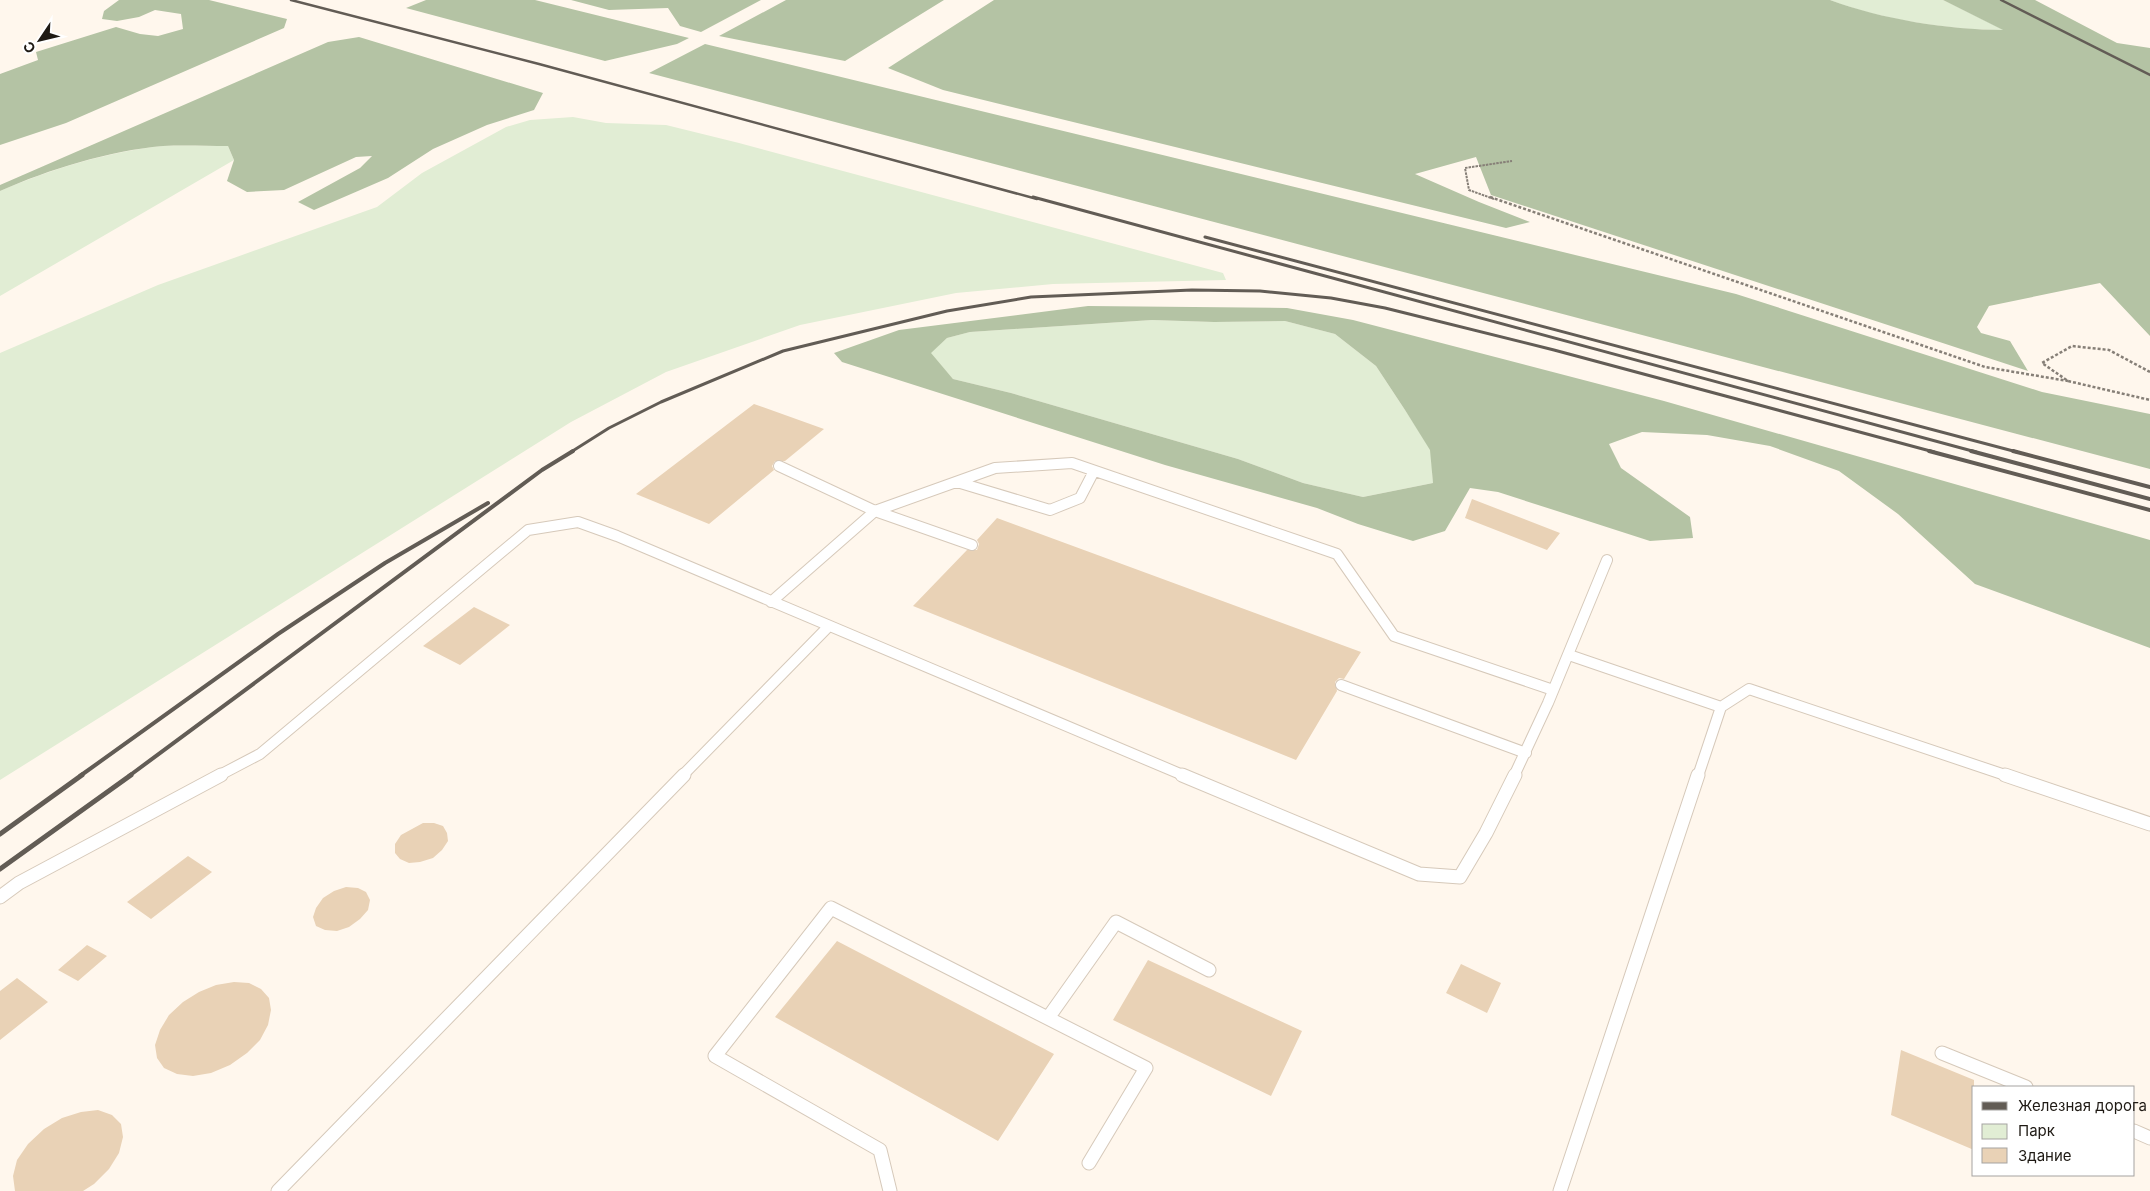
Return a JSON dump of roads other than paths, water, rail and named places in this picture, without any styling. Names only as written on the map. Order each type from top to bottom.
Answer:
[{"type":"lane","points":[[771,602],[875,511],[995,468],[1072,463],[1337,554],[1394,636],[1553,690]]},
{"type":"lane","points":[[779,466],[875,511],[972,545]]},
{"type":"lane","points":[[957,482],[1050,510],[1080,498],[1094,471]]},
{"type":"lane","points":[[0,897],[19,883],[260,754],[528,530],[578,522],[617,536],[828,627],[1419,874],[1460,877],[1476,854],[1526,752],[1569,655],[1607,560]]},
{"type":"lane","points":[[278,1191],[828,627]]},
{"type":"lane","points":[[1569,655],[1721,707]]},
{"type":"lane","points":[[1341,685],[1526,752]]},
{"type":"lane","points":[[1560,1191],[1721,707],[1749,689],[2150,824]]},
{"type":"lane","points":[[890,1191],[880,1150],[715,1056],[831,908],[1146,1068],[1089,1162]]},
{"type":"lane","points":[[1048,1018],[1116,922],[1209,970]]},
{"type":"lane","points":[[1942,1053],[2024,1086]]},
{"type":"lane","points":[[2135,1131],[2150,1138]]},
{"type":"railway","points":[[291,0],[539,64],[1037,199]]},
{"type":"railway","points":[[2001,0],[2150,75]]},
{"type":"railway","points":[[1033,197],[1976,452]]},
{"type":"railway","points":[[1205,237],[2017,452]]},
{"type":"railway","points":[[571,452],[609,428],[661,402],[783,351],[947,311],[1031,297],[1192,290],[1260,291],[1331,298],[1385,308],[1554,350],[1934,452]]},
{"type":"railway","points":[[129,776],[542,470],[573,451]]},
{"type":"railway","points":[[1929,451],[2150,510]]},
{"type":"railway","points":[[1971,451],[2150,499]]},
{"type":"railway","points":[[2013,451],[2150,487]]},
{"type":"railway","points":[[80,776],[278,634],[385,563],[488,503]]},
{"type":"railway","points":[[0,834],[82,775]]},
{"type":"railway","points":[[0,869],[131,775]]}]
